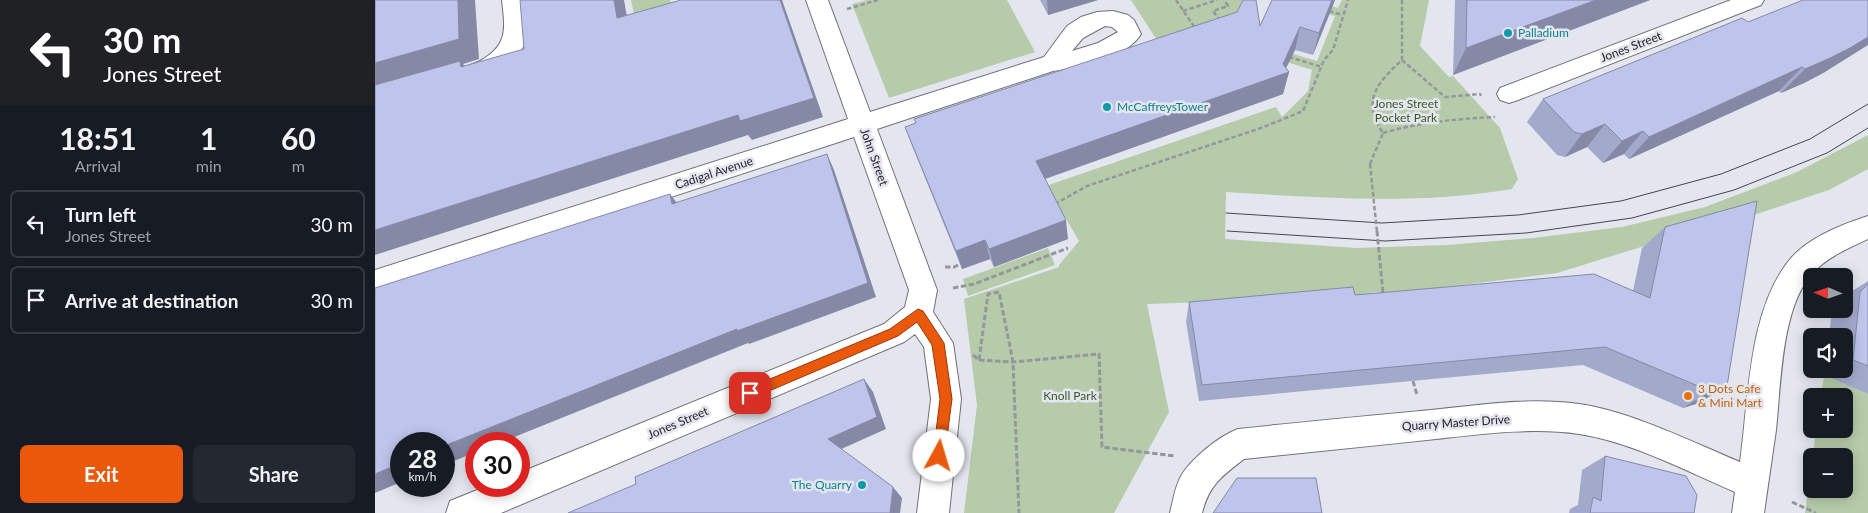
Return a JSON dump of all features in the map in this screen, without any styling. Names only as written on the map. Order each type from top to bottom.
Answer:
[{"type":"street","points":[[448,80],[484,70],[497,62],[507,52],[514,40],[516,29],[513,0]]},
{"type":"street","name":"John Street","points":[[817,0],[862,126],[921,302],[938,343],[946,399],[933,513]]},
{"type":"street","name":"Jones Street","points":[[1509,94],[1753,0]]},
{"type":"street","name":"Cadigal Avenue","points":[[375,282],[1052,63]]},
{"type":"street","points":[[1748,513],[1769,360],[1780,304],[1790,283],[1801,267],[1813,255],[1868,227]]},
{"type":"street","name":"Jones Street","points":[[462,513],[894,333],[921,302]]},
{"type":"street","name":"Quarry Master Drive","points":[[1186,513],[1193,486],[1216,460],[1239,444],[1488,419],[1579,419],[1665,446],[1752,483]]},
{"type":"path","points":[[1176,0],[1196,29],[1188,31]]},
{"type":"path","points":[[1183,11],[1217,0]]},
{"type":"path","points":[[1223,26],[1213,11],[1229,6],[1224,0]]},
{"type":"path","points":[[1053,206],[1061,199],[1087,186],[1261,128],[1303,111],[1322,67],[1333,50],[1348,0]]},
{"type":"path","points":[[1383,133],[1373,118],[1372,101],[1383,77],[1402,60],[1402,0]]},
{"type":"path","points":[[1325,10],[1342,15]]},
{"type":"path","points":[[1286,56],[1322,67]]},
{"type":"path","points":[[1402,60],[1445,97],[1480,94],[1484,98]]},
{"type":"path","points":[[1383,133],[1407,126],[1447,119],[1496,118],[1492,110]]},
{"type":"path","points":[[1383,133],[1370,164],[1383,293],[1386,299]]},
{"type":"path","points":[[921,302],[943,290],[966,287],[1068,248]]},
{"type":"path","points":[[954,267],[971,260]]},
{"type":"path","points":[[979,360],[988,294],[999,292],[1013,362],[1019,513]]},
{"type":"path","points":[[971,354],[979,360],[1013,362],[1099,354],[1102,447],[1216,460]]},
{"type":"path","points":[[1793,502],[1816,513]]},
{"type":"green space","points":[[631,0],[670,0],[671,4],[634,14]]},
{"type":"green space","points":[[867,0],[1007,0],[1035,52],[889,98],[852,4]]},
{"type":"green space","points":[[1131,0],[1248,0],[1252,42],[1317,61],[1335,16],[1279,0],[1310,0],[1338,8],[1342,0],[1429,0],[1420,46],[1449,77],[1453,76],[1500,128],[1518,179],[1512,189],[1477,194],[1405,199],[1333,198],[1226,192],[1225,239],[1356,248],[1447,245],[1533,238],[1622,227],[1705,207],[1797,172],[1868,135],[1868,169],[1829,190],[1751,216],[1722,222],[1557,273],[1390,294],[1376,292],[1340,298],[1147,304],[1169,412],[1114,513],[964,513],[977,405],[964,299],[1059,267],[1079,241],[1065,217],[1031,230],[1014,197],[1276,107],[1282,117],[1308,91],[1312,70],[1252,51],[1162,48]]},
{"type":"green space","points":[[1048,248],[1055,265],[968,296],[963,279]]},
{"type":"green space","points":[[1824,378],[1831,378],[1868,394],[1868,513],[1805,513],[1807,498],[1853,498],[1853,448],[1814,448],[1815,438],[1853,438],[1853,388],[1822,388]]},
{"type":"building","points":[[375,0],[458,0],[459,39],[375,63]]},
{"type":"building","points":[[520,0],[614,0],[617,18],[681,0],[780,0],[814,98],[740,121],[738,115],[375,230],[375,85],[460,61],[461,67],[524,49]]},
{"type":"building","points":[[1243,0],[1256,0],[1260,26],[1272,0],[1332,0],[1319,33],[1300,27],[1283,64],[1289,72],[1036,161],[1066,220],[989,249],[985,240],[956,251],[905,127],[916,123],[914,119],[1237,12]]},
{"type":"building","points":[[1467,0],[1596,0],[1466,48]]},
{"type":"building","points":[[1803,0],[1868,0],[1868,37],[1828,59],[1805,69],[1802,67],[1649,137],[1643,131],[1622,141],[1605,124],[1582,134],[1574,132],[1543,99],[1742,18],[1748,22]]},
{"type":"building","points":[[827,154],[868,283],[737,331],[737,329],[479,432],[465,432],[465,438],[455,442],[455,432],[390,432],[390,468],[375,474],[375,288],[670,194],[672,204]]},
{"type":"building","points":[[1757,201],[1727,386],[1710,391],[1605,347],[1202,385],[1189,302],[1353,287],[1355,295],[1594,274],[1650,298],[1665,227]]},
{"type":"building","points":[[1868,284],[1868,366],[1853,360],[1860,292]]},
{"type":"building","points":[[864,379],[877,417],[828,439],[893,487],[890,513],[568,513],[636,484],[635,477]]},
{"type":"building","points":[[1605,456],[1686,476],[1697,495],[1694,513],[1590,513],[1593,497],[1601,501]]},
{"type":"building","points":[[1237,478],[1316,478],[1322,513],[1213,513]]},
{"type":"tram line","points":[[1226,213],[1382,223],[1518,215],[1621,201],[1721,174],[1810,139],[1868,104]]},
{"type":"tram line","points":[[1227,231],[1385,241],[1526,233],[1632,218],[1734,190],[1827,153],[1868,128]]},
{"type":"place","name":"Palladium","points":[[1508,33]]},
{"type":"place","name":"McCaffreysTower","points":[[1107,107]]},
{"type":"place","name":"3 Dots Cafe & Mini Mart","points":[[1688,396]]},
{"type":"place","name":"The Quarry","points":[[862,485]]},
{"type":"route","points":[[750,393],[894,333],[918,314],[938,343],[946,399],[939,456]]},
{"type":"park label","name":"Jones Street Pocket Park","points":[[1406,111]]},
{"type":"park label","name":"Knoll Park","points":[[1070,396]]}]
